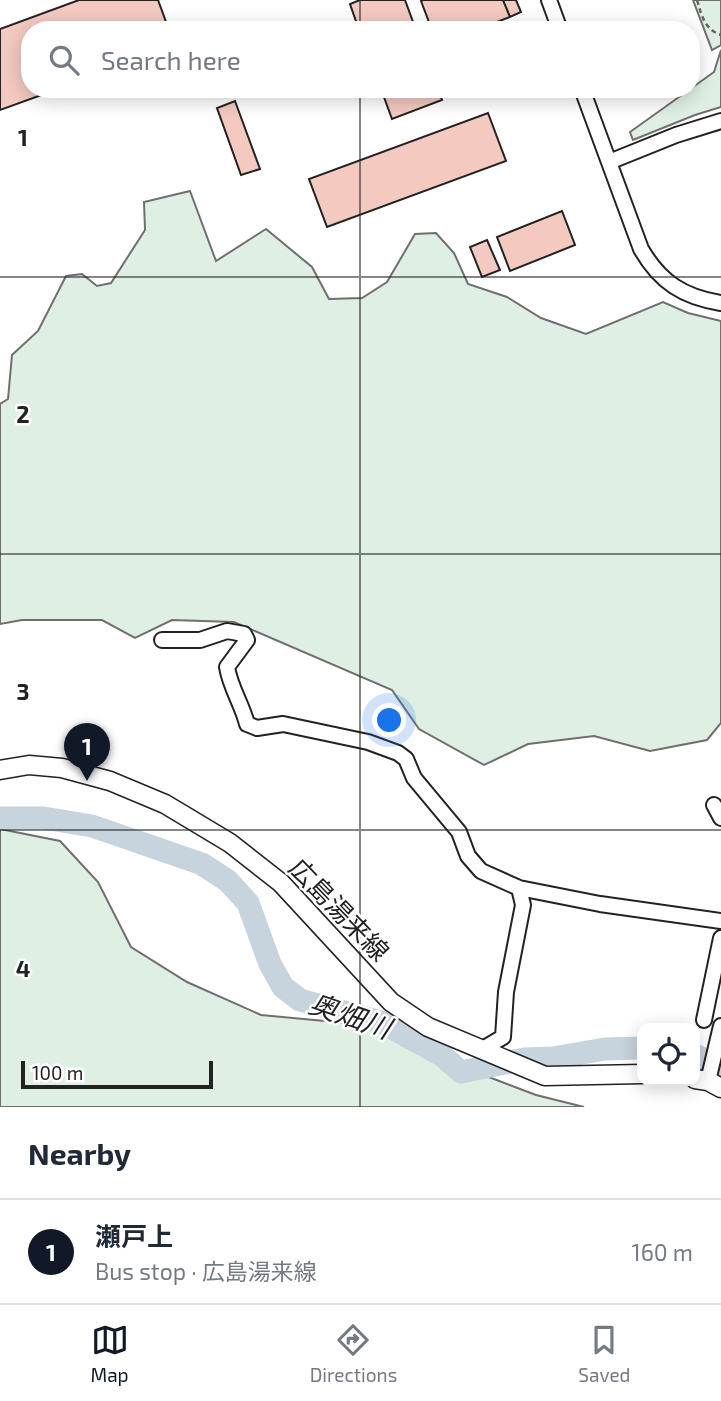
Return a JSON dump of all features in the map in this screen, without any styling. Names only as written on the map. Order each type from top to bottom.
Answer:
[{"type":"main road","name":"広島湯来線","points":[[0,770],[29,765],[62,768],[110,781],[165,804],[230,844],[281,883],[391,1002],[428,1027],[545,1076],[637,1074]]},
{"type":"street","points":[[549,0],[557,21]]},
{"type":"street","points":[[585,98],[641,249],[652,267],[675,288],[699,300],[721,303]]},
{"type":"street","points":[[609,162],[676,135],[721,121]]},
{"type":"street","points":[[162,640],[200,640],[227,631],[244,634],[247,640],[227,667],[247,724],[257,729],[283,724],[368,742],[398,753],[406,759],[414,778],[459,832],[468,856],[481,871],[519,888],[600,904],[721,921]]},
{"type":"street","points":[[714,805],[721,818]]},
{"type":"street","points":[[485,1051],[503,1037],[506,992],[523,905],[519,888]]},
{"type":"street","points":[[704,1020],[721,938]]},
{"type":"street","points":[[708,1082],[721,1026]]},
{"type":"path","points":[[698,0],[703,21],[709,30],[721,35]]},
{"type":"green space","points":[[693,0],[721,0],[721,45],[712,50]]},
{"type":"green space","points":[[721,50],[721,107],[633,140],[630,132],[678,98],[700,98],[700,82],[714,72]]},
{"type":"green space","points":[[190,191],[216,261],[266,229],[312,267],[329,299],[362,298],[387,282],[415,234],[436,233],[454,253],[468,284],[507,297],[541,318],[586,334],[663,302],[688,313],[721,321],[721,723],[707,740],[650,751],[594,736],[528,744],[484,765],[419,729],[392,690],[234,622],[172,620],[135,638],[102,620],[22,620],[0,624],[0,404],[8,399],[12,355],[38,331],[66,276],[82,274],[97,286],[111,283],[145,230],[144,202]]},
{"type":"green space","points":[[0,829],[60,841],[98,882],[131,947],[187,982],[261,1015],[378,1026],[426,1053],[536,1095],[584,1107],[0,1107]]},
{"type":"building","points":[[79,0],[158,0],[166,21],[22,21]]},
{"type":"building","points":[[360,0],[405,0],[413,21],[356,21],[350,4]]},
{"type":"building","points":[[503,0],[510,17],[500,21],[429,21],[421,1]]},
{"type":"building","points":[[503,0],[516,0],[521,12],[510,17]]},
{"type":"building","points":[[21,21],[21,98],[33,98],[0,110],[0,29]]},
{"type":"building","points":[[384,98],[441,98],[442,100],[392,119]]},
{"type":"building","points":[[235,101],[260,169],[241,175],[217,108]]},
{"type":"building","points":[[488,113],[506,161],[327,227],[309,179]]},
{"type":"building","points":[[562,211],[575,245],[510,271],[497,237]]},
{"type":"building","points":[[487,240],[500,270],[482,277],[470,247]]},
{"type":"waterway","name":"奥畑川","points":[[0,818],[44,818],[92,826],[202,864],[228,881],[248,903],[270,964],[283,987],[300,1000],[381,1022],[443,1056],[461,1072],[524,1059],[553,1058],[605,1049],[637,1048]]},
{"type":"waterway","name":"奥畑川","points":[[700,1058],[721,1068]]},
{"type":"place","name":"瀬戸上","points":[[87,781]]}]
